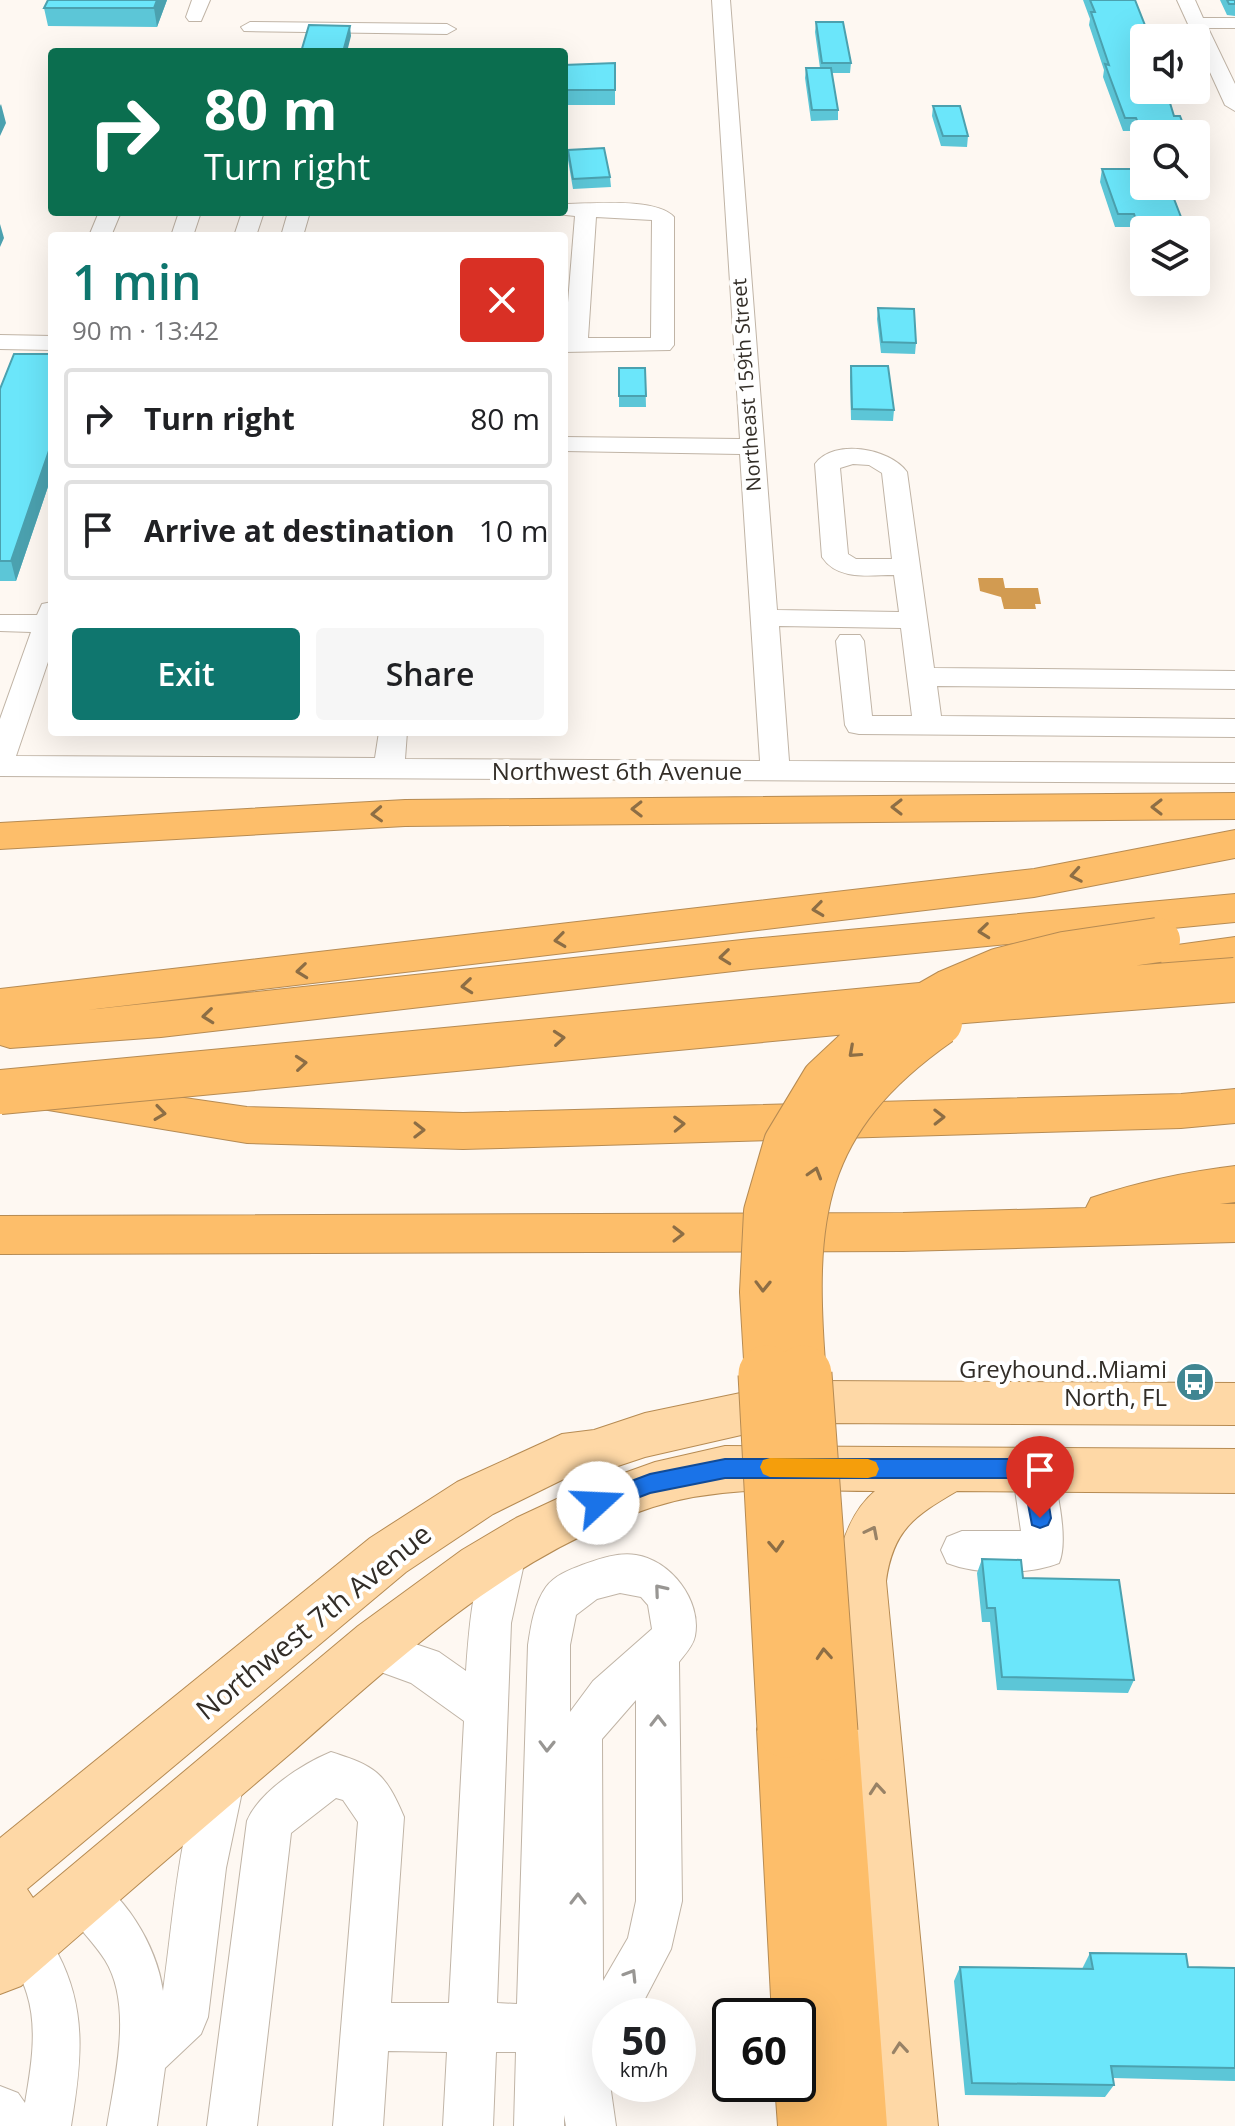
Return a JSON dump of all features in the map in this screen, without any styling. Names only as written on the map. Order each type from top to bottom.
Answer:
[{"type":"highway","points":[[0,836],[405,813],[1235,806]]},
{"type":"highway","points":[[4,1013],[1018,885],[1235,844]]},
{"type":"highway","points":[[1126,866],[1235,863]]},
{"type":"highway","points":[[810,2126],[808,1731],[800,1304],[803,1215],[822,1152],[856,1097],[907,1045],[1016,979],[1155,938],[1235,908]]},
{"type":"highway","points":[[4,1013],[161,1021],[751,954],[1155,938],[1235,931]]},
{"type":"highway","points":[[1155,938],[1235,952]]},
{"type":"highway","points":[[0,1090],[931,1004],[1235,980]]},
{"type":"highway","points":[[0,1090],[247,1125],[463,1131],[1181,1111],[1235,1106]]},
{"type":"highway","points":[[1036,1230],[1178,1191],[1235,1184]]},
{"type":"highway","points":[[0,1235],[1036,1230],[1235,1223]]},
{"type":"highway","points":[[808,1731],[855,2126]]},
{"type":"main road","name":"Northwest 7th Avenue","points":[[21,1859],[332,1597],[433,1523],[475,1498],[562,1456],[594,1452],[684,1426],[750,1412],[819,1402],[1235,1404]]},
{"type":"main road","points":[[506,1550],[511,1526],[522,1509],[539,1493],[676,1445],[684,1426]]},
{"type":"main road","points":[[9,1935],[81,1894],[442,1590],[565,1516],[650,1484],[688,1475],[755,1467],[1235,1471]]},
{"type":"main road","points":[[907,2126],[860,1581],[869,1535],[882,1514],[951,1469]]},
{"type":"main road","points":[[21,1859],[81,1894]]},
{"type":"street","name":"Northeast 159th Street","points":[[721,0],[775,770]]},
{"type":"street","points":[[1186,0],[1235,105]]},
{"type":"street","points":[[1197,23],[1235,23]]},
{"type":"street","points":[[250,27],[447,29]]},
{"type":"street","points":[[575,210],[645,211],[663,217],[662,345],[570,345],[575,210]]},
{"type":"street","points":[[0,342],[48,343]]},
{"type":"street","points":[[568,444],[750,447]]},
{"type":"street","points":[[906,567],[850,567],[835,557],[827,464],[844,459],[868,458],[891,467],[906,567],[922,677],[928,726]]},
{"type":"street","points":[[762,608],[912,610]]},
{"type":"street","points":[[0,623],[48,617]]},
{"type":"street","points":[[0,763],[48,623]]},
{"type":"street","points":[[850,641],[859,725],[1235,728]]},
{"type":"street","points":[[922,677],[1235,680]]},
{"type":"street","points":[[389,769],[393,736]]},
{"type":"street","name":"Northwest 6th Avenue","points":[[0,763],[389,769],[1235,773]]},
{"type":"street","points":[[962,1550],[1044,1550],[1032,1469]]},
{"type":"street","points":[[468,2126],[490,1623],[506,1550]]},
{"type":"street","points":[[539,2126],[549,1645],[554,1616],[564,1597],[589,1581],[616,1573],[643,1574],[660,1586],[672,1606],[674,1635],[657,1657],[594,1707],[586,1719],[580,1739],[577,1953],[588,2107]]},
{"type":"street","points":[[371,1649],[424,1667],[487,1712]]},
{"type":"street","points":[[588,2107],[603,2023],[644,1954],[654,1929],[659,1901],[657,1657]]},
{"type":"street","points":[[143,2055],[184,2017],[203,1868],[224,1773]]},
{"type":"street","points":[[232,2126],[270,1821],[331,1774],[358,1783],[381,1817],[358,2126]]},
{"type":"street","points":[[81,1894],[122,1944],[135,1973],[143,2055],[132,2126]]},
{"type":"street","points":[[9,1935],[51,1993],[55,2025],[53,2078],[46,2126]]},
{"type":"street","points":[[366,2027],[542,2028]]},
{"type":"street","points":[[0,2111],[12,2126]]},
{"type":"shaded area","points":[[978,578],[1003,578],[1005,588],[1038,588],[1041,604],[1035,604],[1036,609],[1004,609],[1001,597],[980,591]]},
{"type":"building","points":[[48,0],[157,0],[154,8],[44,8]]},
{"type":"building","points":[[1090,0],[1135,0],[1144,24],[1130,24],[1130,104],[1170,104],[1174,116],[1180,116],[1182,120],[1125,118],[1105,64],[1109,65],[1091,12],[1095,12]]},
{"type":"building","points":[[816,22],[843,22],[851,63],[822,63]]},
{"type":"building","points":[[309,25],[350,26],[344,48],[302,48]]},
{"type":"building","points":[[615,63],[615,90],[568,90],[568,65]]},
{"type":"building","points":[[806,68],[831,68],[838,110],[812,110]]},
{"type":"building","points":[[933,106],[960,106],[968,136],[943,136]]},
{"type":"building","points":[[604,148],[610,177],[573,179],[568,150]]},
{"type":"building","points":[[1102,169],[1130,169],[1130,200],[1174,200],[1181,216],[1118,214]]},
{"type":"building","points":[[878,308],[914,309],[916,343],[882,342]]},
{"type":"building","points":[[14,354],[48,354],[48,454],[11,561],[0,561],[0,389]]},
{"type":"building","points":[[851,366],[888,366],[894,410],[852,409]]},
{"type":"building","points":[[619,368],[645,368],[646,396],[619,396]]},
{"type":"building","points":[[982,1559],[1021,1560],[1023,1578],[1119,1580],[1134,1680],[1002,1677],[995,1608],[987,1608]]},
{"type":"building","points":[[1090,1953],[1186,1954],[1188,1967],[1235,1968],[1235,2068],[1111,2066],[1114,2085],[972,2083],[960,1967],[1093,1969]]},
{"type":"slow traffic","points":[[770,1467],[868,1469]]},
{"type":"place","name":"Greyhound..Miami North, FL","points":[[1195,1382]]},
{"type":"route","points":[[598,1503],[650,1484],[725,1468],[1032,1469],[1040,1518]]}]
